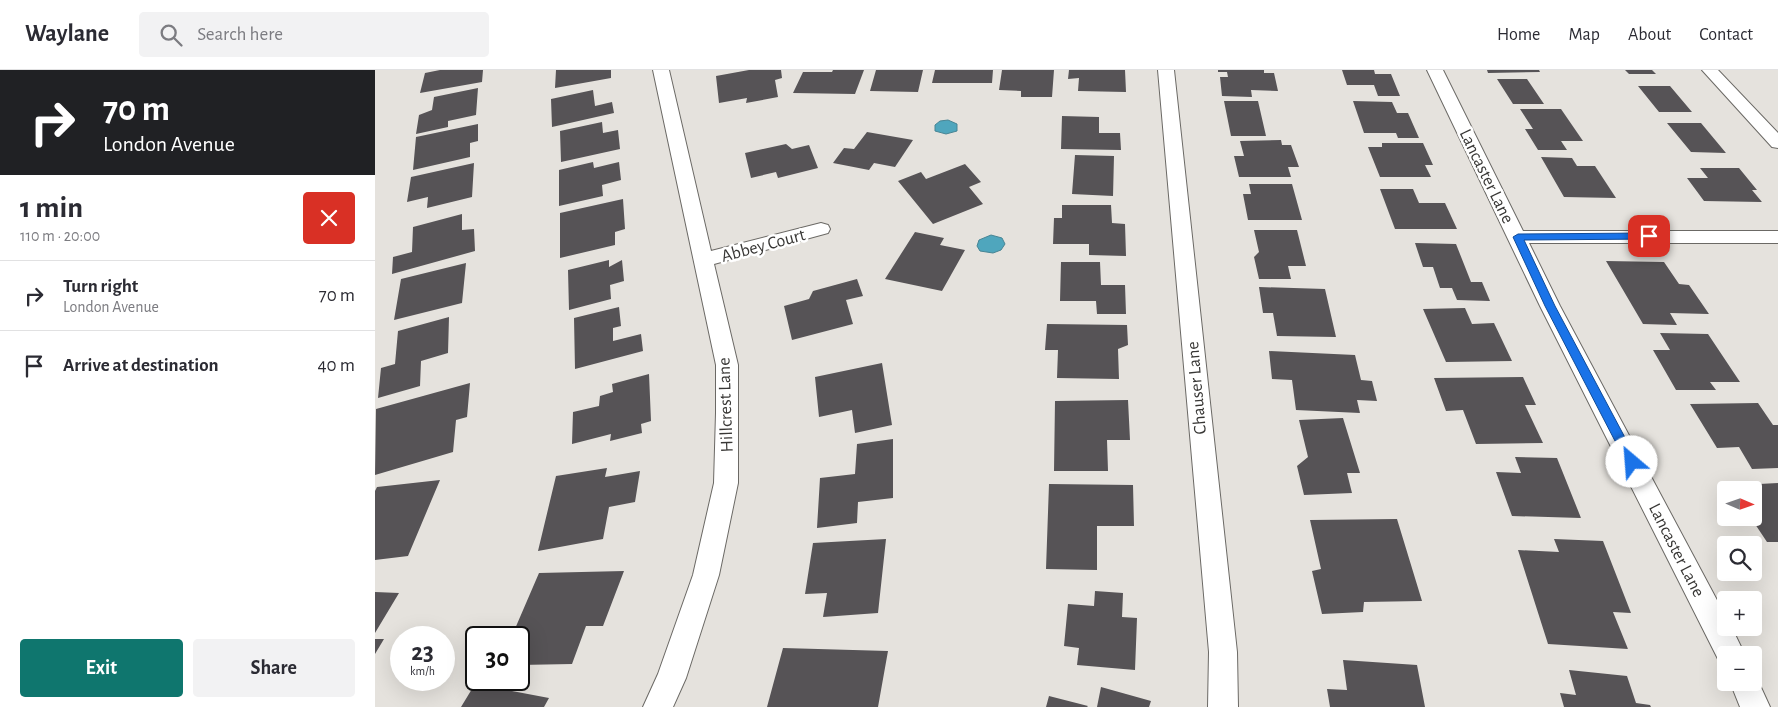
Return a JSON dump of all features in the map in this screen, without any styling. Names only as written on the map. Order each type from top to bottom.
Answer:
[{"type":"street","name":"Hillcrest Lane","points":[[658,707],[671,678],[706,575],[726,483],[728,413],[727,365],[661,70]]},
{"type":"street","name":"Chauser Lane","points":[[1166,70],[1209,531],[1223,652],[1223,707]]},
{"type":"street","name":"Lancaster Lane","points":[[1435,70],[1550,306],[1726,646]]},
{"type":"street","points":[[1710,70],[1778,144]]},
{"type":"street","name":"Abbey Court","points":[[704,260],[821,229]]},
{"type":"street","points":[[1518,237],[1778,237]]},
{"type":"street","points":[[1748,691],[1755,707]]},
{"type":"water","points":[[948,120],[957,124],[957,131],[946,134],[935,131],[935,125],[940,121]]},
{"type":"water","points":[[991,235],[1002,238],[1005,244],[1001,250],[993,253],[980,251],[977,246],[979,240]]},
{"type":"building","points":[[440,70],[483,70],[482,82],[420,93],[425,73]]},
{"type":"building","points":[[556,70],[611,70],[611,78],[555,88]]},
{"type":"building","points":[[749,70],[781,70],[782,78],[775,80],[778,97],[746,103],[747,98],[719,103],[716,76]]},
{"type":"building","points":[[833,70],[864,70],[855,94],[793,93],[803,72],[832,72]]},
{"type":"building","points":[[876,70],[923,70],[918,92],[870,91]]},
{"type":"building","points":[[935,70],[993,70],[992,83],[932,83]]},
{"type":"building","points":[[1002,70],[1054,70],[1052,97],[1021,97],[1021,91],[999,90]]},
{"type":"building","points":[[1069,70],[1125,70],[1126,92],[1078,91],[1079,78],[1068,79]]},
{"type":"building","points":[[1218,70],[1264,70],[1264,73],[1274,73],[1278,91],[1251,90],[1252,97],[1222,96],[1220,77],[1228,77],[1227,72],[1218,72]]},
{"type":"building","points":[[1342,70],[1374,70],[1375,74],[1391,74],[1400,96],[1378,96],[1374,85],[1347,85]]},
{"type":"building","points":[[1487,70],[1539,70],[1540,72],[1488,73]]},
{"type":"building","points":[[1625,70],[1652,70],[1656,74],[1629,74]]},
{"type":"building","points":[[1497,79],[1527,79],[1544,104],[1513,104]]},
{"type":"building","points":[[1638,86],[1670,86],[1692,112],[1659,112]]},
{"type":"building","points":[[478,88],[476,115],[448,121],[448,127],[416,134],[419,115],[432,110],[434,97]]},
{"type":"building","points":[[593,90],[595,106],[612,102],[614,113],[552,127],[551,99]]},
{"type":"building","points":[[1224,101],[1258,101],[1266,136],[1231,136]]},
{"type":"building","points":[[1353,101],[1392,102],[1397,113],[1408,113],[1419,138],[1398,138],[1396,133],[1364,133]]},
{"type":"building","points":[[1520,109],[1561,109],[1583,141],[1561,141],[1567,150],[1538,150],[1525,129],[1533,129]]},
{"type":"building","points":[[1062,116],[1099,117],[1099,133],[1120,133],[1121,150],[1061,149]]},
{"type":"building","points":[[602,122],[603,133],[618,130],[620,149],[561,162],[560,131]]},
{"type":"building","points":[[1667,123],[1701,123],[1726,153],[1691,152]]},
{"type":"building","points":[[478,124],[478,141],[470,143],[470,157],[413,170],[416,137]]},
{"type":"building","points":[[867,132],[913,140],[895,167],[874,163],[869,170],[833,163],[844,148],[854,149]]},
{"type":"building","points":[[1281,140],[1282,145],[1291,145],[1299,167],[1288,167],[1291,177],[1239,177],[1234,156],[1244,156],[1240,141]]},
{"type":"building","points":[[1382,143],[1423,143],[1433,165],[1425,165],[1431,177],[1380,177],[1368,147],[1382,147]]},
{"type":"building","points":[[786,144],[792,149],[809,145],[818,168],[778,178],[776,172],[751,178],[745,153]]},
{"type":"building","points":[[1075,155],[1114,156],[1113,196],[1072,194]]},
{"type":"building","points":[[1541,157],[1572,158],[1577,166],[1595,166],[1616,198],[1564,197]]},
{"type":"building","points":[[593,162],[594,168],[619,162],[621,180],[602,185],[603,196],[559,206],[559,170]]},
{"type":"building","points":[[474,163],[472,197],[427,208],[428,197],[407,202],[411,177]]},
{"type":"building","points":[[965,164],[981,182],[969,187],[983,204],[933,224],[898,181],[921,172],[926,179]]},
{"type":"building","points":[[1700,168],[1739,168],[1757,190],[1752,190],[1762,202],[1704,201],[1687,178],[1708,178]]},
{"type":"building","points":[[1249,184],[1292,184],[1302,220],[1248,220],[1243,194],[1251,194]]},
{"type":"building","points":[[1380,189],[1413,189],[1419,203],[1445,203],[1457,229],[1395,229]]},
{"type":"building","points":[[623,199],[625,229],[615,232],[615,245],[560,258],[560,213]]},
{"type":"building","points":[[1062,205],[1111,205],[1112,223],[1125,224],[1126,256],[1089,255],[1089,244],[1053,244],[1054,218],[1062,218]]},
{"type":"building","points":[[462,214],[462,230],[474,229],[475,251],[392,274],[393,257],[412,252],[413,227]]},
{"type":"building","points":[[1254,230],[1297,230],[1306,266],[1288,266],[1291,279],[1259,279],[1254,257],[1259,252]]},
{"type":"building","points":[[915,232],[944,238],[940,245],[965,250],[942,291],[885,279]]},
{"type":"building","points":[[1415,243],[1456,244],[1471,282],[1482,282],[1490,301],[1457,300],[1452,288],[1440,288],[1433,267],[1423,267]]},
{"type":"building","points":[[609,260],[609,267],[622,260],[624,281],[610,285],[611,299],[569,310],[568,270]]},
{"type":"building","points":[[1606,261],[1664,262],[1679,284],[1689,285],[1709,314],[1670,313],[1677,325],[1643,324]]},
{"type":"building","points":[[1061,262],[1100,262],[1101,285],[1125,285],[1126,314],[1097,314],[1096,301],[1060,301]]},
{"type":"building","points":[[466,263],[462,303],[394,320],[401,279]]},
{"type":"building","points":[[857,279],[863,296],[846,300],[853,324],[792,340],[784,306],[809,299],[813,291]]},
{"type":"building","points":[[1259,287],[1325,289],[1336,337],[1277,336],[1273,313],[1263,313]]},
{"type":"building","points":[[619,307],[621,326],[613,328],[613,341],[641,334],[643,351],[575,369],[574,318]]},
{"type":"building","points":[[1465,308],[1472,324],[1494,323],[1512,361],[1446,362],[1423,309]]},
{"type":"building","points":[[449,317],[448,353],[421,361],[420,386],[378,398],[381,368],[395,364],[398,331]]},
{"type":"building","points":[[1047,324],[1127,325],[1128,345],[1118,349],[1119,379],[1057,378],[1058,350],[1045,350]]},
{"type":"building","points":[[1660,333],[1708,334],[1740,382],[1710,382],[1716,390],[1676,390],[1653,350],[1670,350]]},
{"type":"building","points":[[1269,351],[1355,355],[1361,380],[1372,381],[1377,401],[1357,400],[1360,413],[1296,410],[1292,380],[1272,379]]},
{"type":"building","points":[[882,363],[892,425],[855,433],[852,410],[819,417],[815,377]]},
{"type":"building","points":[[649,374],[651,421],[641,424],[642,433],[610,441],[611,434],[572,444],[573,412],[599,406],[600,396],[613,392],[612,384]]},
{"type":"building","points":[[1523,377],[1536,405],[1525,405],[1543,443],[1476,444],[1463,410],[1446,411],[1434,378]]},
{"type":"building","points":[[470,383],[467,417],[456,420],[453,452],[375,475],[376,409]]},
{"type":"building","points":[[1128,400],[1130,440],[1107,440],[1108,471],[1054,471],[1055,401]]},
{"type":"building","points":[[1758,403],[1773,425],[1778,425],[1778,468],[1752,469],[1739,447],[1717,448],[1690,404]]},
{"type":"building","points":[[1343,418],[1360,473],[1347,473],[1352,493],[1304,495],[1297,466],[1308,457],[1299,420]]},
{"type":"building","points":[[893,439],[893,498],[858,502],[857,523],[817,528],[820,478],[855,474],[857,444]]},
{"type":"building","points":[[1515,457],[1557,458],[1581,518],[1512,516],[1496,472],[1521,473]]},
{"type":"building","points":[[607,468],[605,477],[640,471],[635,502],[609,507],[603,539],[538,551],[556,476]]},
{"type":"building","points":[[440,480],[408,556],[375,560],[375,491],[377,487]]},
{"type":"building","points":[[1778,483],[1778,542],[1767,542],[1756,526],[1763,526],[1763,484]]},
{"type":"building","points":[[1049,484],[1133,485],[1134,526],[1097,526],[1097,570],[1046,569]]},
{"type":"building","points":[[1397,519],[1422,601],[1364,602],[1363,612],[1322,614],[1312,571],[1321,569],[1310,520]]},
{"type":"building","points":[[886,539],[878,613],[823,617],[827,593],[805,594],[813,543]]},
{"type":"building","points":[[1554,539],[1603,541],[1631,613],[1613,612],[1628,649],[1548,644],[1518,550],[1559,552]]},
{"type":"building","points":[[624,571],[603,626],[586,626],[572,664],[530,665],[530,626],[516,626],[539,573]]},
{"type":"building","points":[[1095,591],[1123,593],[1122,617],[1137,618],[1135,670],[1077,665],[1079,648],[1064,646],[1068,604],[1094,606]]},
{"type":"building","points":[[375,592],[399,593],[375,633]]},
{"type":"building","points":[[375,639],[384,639],[375,654]]},
{"type":"building","points":[[783,648],[888,651],[878,707],[767,707]]},
{"type":"building","points":[[1343,660],[1417,665],[1425,707],[1330,707],[1327,689],[1347,690]]},
{"type":"building","points":[[1569,670],[1627,676],[1636,703],[1650,705],[1651,707],[1564,707],[1560,693],[1576,695]]},
{"type":"building","points":[[1101,687],[1151,701],[1149,707],[1097,707]]},
{"type":"building","points":[[471,691],[512,691],[549,698],[544,707],[461,707]]},
{"type":"building","points":[[1049,696],[1088,706],[1046,707]]},
{"type":"route","points":[[1632,462],[1550,306],[1518,237],[1649,236]]}]
